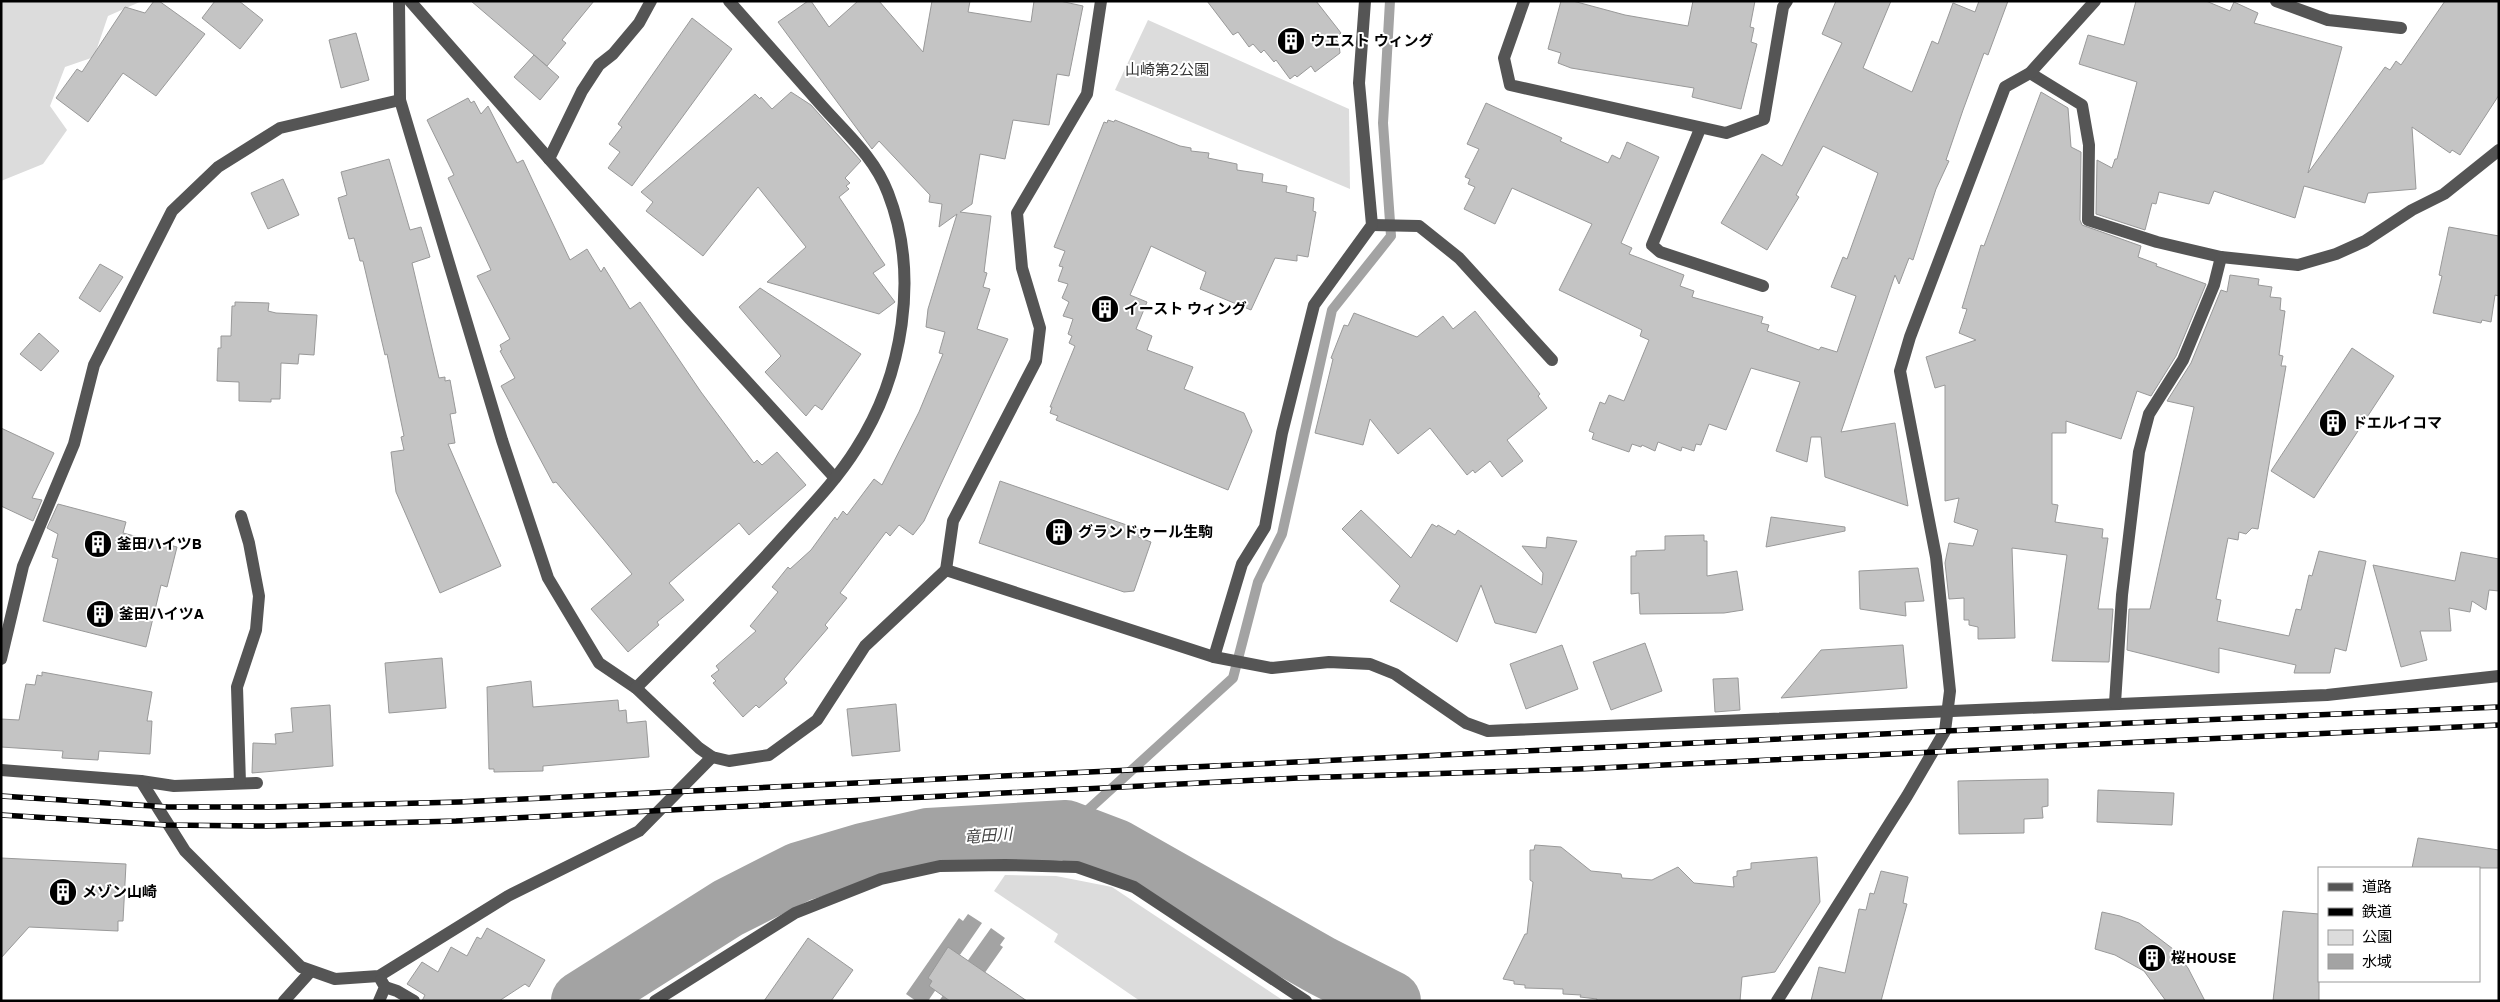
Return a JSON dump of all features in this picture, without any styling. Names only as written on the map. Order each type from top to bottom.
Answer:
[{"type":"street","points":[[399,1],[400,100],[502,440],[548,578],[599,663],[636,688],[699,748],[712,757],[730,761],[769,755],[817,720],[864,646],[946,570],[953,521],[1036,361],[1040,328],[1022,268],[1016,213],[1087,94],[1101,1]]},
{"type":"street","points":[[410,1],[689,318],[835,478]]},
{"type":"street","points":[[548,159],[582,91],[599,65],[612,54],[639,23],[651,1]]},
{"type":"street","points":[[636,688],[740,585],[835,478],[857,448],[877,410],[893,370],[904,309],[904,255],[888,193],[868,157],[729,1]]},
{"type":"street","points":[[1214,657],[1242,564],[1265,527],[1282,433],[1314,305],[1372,225],[1359,83],[1365,1]]},
{"type":"street","points":[[1524,1],[1504,58],[1510,85],[1700,129],[1726,133],[1764,119],[1783,7],[1787,1]]},
{"type":"street","points":[[1777,1001],[1907,796],[1945,731],[1950,691],[1936,557],[1900,371],[1910,337],[2005,88],[2030,74],[2095,1]]},
{"type":"street","points":[[2276,1],[2328,20],[2401,28]]},
{"type":"street","points":[[2030,74],[2082,105],[2089,145],[2088,220],[2157,242],[2221,257],[2298,265],[2336,254],[2365,241],[2412,210],[2444,194],[2499,150]]},
{"type":"street","points":[[1,659],[23,566],[74,444],[94,365],[172,212],[218,167],[280,128],[400,100]]},
{"type":"street","points":[[1700,129],[1652,245],[1660,252],[1763,286]]},
{"type":"street","points":[[1372,225],[1419,226],[1459,258],[1552,360]]},
{"type":"street","points":[[2116,702],[2122,596],[2139,452],[2149,414],[2183,360],[2214,285],[2221,257]]},
{"type":"street","points":[[240,784],[238,687],[256,630],[259,596],[250,543],[241,516]]},
{"type":"street","points":[[946,570],[1214,657],[1272,668],[1328,662],[1370,664],[1394,674],[1466,723],[1488,731],[2116,702],[2327,695],[2499,676]]},
{"type":"street","points":[[379,1001],[382,982],[508,896],[639,831],[712,757]]},
{"type":"street","points":[[1,770],[141,781],[174,786],[257,783]]},
{"type":"street","points":[[141,781],[185,851],[300,967],[335,979],[382,982],[414,1001]]},
{"type":"street","points":[[655,1001],[795,913],[881,879],[940,866],[1005,865],[1077,867],[1134,887],[1306,1001]]},
{"type":"street","points":[[284,1001],[311,971]]},
{"type":"green space","points":[[1,1],[142,1],[108,16],[94,57],[65,67],[50,106],[67,130],[43,164],[1,181]]},
{"type":"green space","name":"山崎第2公園","points":[[1148,20],[1349,109],[1350,189],[1115,90]]},
{"type":"green space","points":[[1005,875],[1056,876],[1112,887],[1284,1001],[1140,1001],[1054,942],[1058,934],[994,891]]},
{"type":"water","points":[[968,914],[982,923],[928,1001],[916,1001],[906,994],[959,918],[963,921]]},
{"type":"water","points":[[991,928],[1005,938],[1000,945],[1003,947],[965,1001],[939,1001]]},
{"type":"building","points":[[154,1],[159,1],[205,34],[156,96],[123,73],[88,122],[56,98],[77,69],[82,72],[125,7],[145,13]]},
{"type":"building","points":[[215,1],[239,1],[263,20],[240,49],[202,18]]},
{"type":"building","points":[[471,1],[594,1],[562,40],[566,43],[547,66]]},
{"type":"building","points":[[808,1],[811,1],[829,27],[858,1],[879,1],[923,52],[932,1],[970,1],[968,12],[1031,22],[1034,1],[1060,1],[1083,6],[1069,76],[1057,74],[1049,125],[1013,120],[1005,159],[980,154],[972,204],[960,212],[991,216],[984,272],[987,273],[983,287],[990,289],[977,329],[1008,339],[924,521],[913,535],[899,525],[890,536],[886,532],[840,593],[847,598],[825,625],[828,628],[784,679],[787,683],[759,708],[756,705],[743,717],[713,683],[716,681],[711,676],[719,670],[716,666],[756,631],[750,626],[778,592],[772,587],[788,567],[790,569],[811,550],[835,517],[837,520],[843,511],[847,515],[874,479],[882,485],[919,412],[943,354],[939,353],[945,332],[926,327],[928,309],[957,214],[939,227],[942,204],[929,202],[930,195],[879,141],[872,149],[778,22]]},
{"type":"building","name":"ウエスト ウィング","points":[[1207,1],[1316,1],[1341,33],[1335,38],[1339,44],[1340,53],[1315,72],[1311,66],[1297,77],[1295,75],[1290,79],[1276,60],[1274,62],[1264,50],[1261,53],[1253,44],[1249,47],[1238,32],[1233,35]]},
{"type":"building","points":[[1561,1],[1573,1],[1625,15],[1688,26],[1693,1],[1755,1],[1750,27],[1754,28],[1751,42],[1757,44],[1741,109],[1692,97],[1694,88],[1571,68],[1558,63],[1561,53],[1548,49]]},
{"type":"building","points":[[1836,1],[1891,1],[1863,68],[1912,92],[1932,41],[1938,44],[1953,3],[1975,12],[1979,1],[2008,1],[1988,55],[1984,53],[1963,110],[1946,160],[1949,161],[1936,189],[1913,260],[1909,258],[1899,284],[1895,275],[1841,432],[1895,423],[1908,506],[1825,477],[1821,437],[1811,437],[1807,462],[1776,451],[1800,382],[1751,368],[1726,430],[1709,424],[1701,445],[1696,444],[1694,451],[1682,447],[1681,451],[1658,442],[1655,451],[1642,445],[1641,447],[1632,444],[1629,452],[1592,439],[1594,433],[1589,431],[1600,402],[1605,404],[1609,395],[1624,401],[1649,340],[1640,336],[1642,330],[1559,290],[1592,224],[1512,188],[1495,224],[1464,209],[1475,187],[1468,184],[1470,179],[1465,177],[1479,149],[1467,144],[1486,103],[1562,138],[1560,141],[1608,163],[1612,155],[1620,159],[1627,142],[1659,157],[1621,243],[1632,248],[1629,254],[1684,275],[1680,286],[1694,291],[1692,297],[1763,317],[1761,323],[1769,325],[1767,331],[1819,350],[1821,347],[1837,352],[1856,296],[1831,287],[1843,257],[1847,259],[1878,173],[1823,146],[1796,195],[1799,197],[1767,250],[1721,223],[1762,154],[1782,166],[1842,43],[1822,34]]},
{"type":"building","points":[[2136,1],[2206,1],[2230,11],[2234,2],[2258,13],[2254,23],[2342,47],[2308,173],[2385,67],[2390,70],[2396,61],[2401,65],[2445,1],[2499,1],[2499,95],[2460,155],[2452,150],[2450,153],[2412,127],[2416,189],[2368,193],[2365,203],[2304,186],[2295,218],[2214,191],[2209,204],[2159,192],[2156,204],[2152,203],[2145,230],[2096,214],[2097,160],[2112,168],[2115,159],[2117,159],[2137,82],[2079,64],[2088,35],[2124,45]]},
{"type":"building","points":[[692,18],[732,49],[632,186],[608,168],[620,152],[609,144],[622,127],[618,124]]},
{"type":"building","points":[[356,33],[369,80],[341,88],[329,40]]},
{"type":"building","points":[[534,55],[559,77],[540,100],[514,77]]},
{"type":"building","points":[[791,92],[811,105],[861,161],[845,178],[850,183],[846,186],[849,189],[839,197],[885,265],[873,273],[895,302],[879,314],[767,282],[806,247],[758,187],[703,256],[646,211],[653,202],[641,192],[755,94],[760,99],[761,97],[772,109]]},
{"type":"building","points":[[2041,92],[2068,108],[2071,147],[2081,152],[2080,220],[2082,225],[2141,246],[2138,257],[2157,264],[2156,266],[2206,284],[2176,356],[2151,396],[2137,391],[2121,439],[2066,421],[2066,433],[2052,433],[2052,504],[2058,505],[2055,522],[2103,529],[2102,538],[2108,538],[2098,609],[2113,609],[2109,662],[2052,661],[2067,555],[2012,548],[2015,638],[1978,639],[1978,627],[1969,625],[1969,620],[1964,620],[1964,598],[1949,599],[1945,563],[1949,543],[1973,546],[1978,530],[1954,522],[1959,498],[1945,501],[1945,385],[1935,388],[1926,357],[1976,340],[1959,333],[1967,309],[1962,308],[1981,245],[1984,246]]},
{"type":"building","points":[[468,98],[471,103],[474,101],[481,114],[488,106],[517,163],[523,160],[570,260],[587,249],[601,272],[604,267],[630,309],[640,302],[701,392],[754,463],[757,460],[762,465],[777,452],[806,485],[749,535],[739,523],[669,583],[684,600],[657,622],[659,625],[628,652],[591,609],[632,574],[556,482],[553,483],[501,386],[515,378],[500,351],[502,350],[500,345],[510,339],[477,276],[491,270],[448,178],[454,175],[427,120]]},
{"type":"building","name":"イースト ウィング","points":[[1108,120],[1114,122],[1115,120],[1180,146],[1191,148],[1191,151],[1209,153],[1208,158],[1237,164],[1237,170],[1263,174],[1262,182],[1287,186],[1286,192],[1314,198],[1313,211],[1316,212],[1308,257],[1297,255],[1297,261],[1275,258],[1251,310],[1200,289],[1206,272],[1151,246],[1130,295],[1147,302],[1136,329],[1152,336],[1147,350],[1193,367],[1184,389],[1244,413],[1252,431],[1228,490],[1056,420],[1058,416],[1050,413],[1052,407],[1050,407],[1075,346],[1069,343],[1072,336],[1068,334],[1073,319],[1063,316],[1069,302],[1062,298],[1068,284],[1058,281],[1063,267],[1059,266],[1065,251],[1054,247],[1104,122],[1107,123]]},
{"type":"building","points":[[389,159],[410,230],[421,227],[430,257],[412,263],[439,378],[445,377],[445,381],[450,380],[456,413],[450,414],[455,443],[448,444],[501,566],[440,593],[396,492],[391,452],[404,450],[401,437],[404,436],[387,354],[385,355],[363,261],[360,261],[354,238],[349,239],[338,198],[347,195],[341,172]]},
{"type":"building","points":[[283,179],[299,215],[268,229],[251,193]]},
{"type":"building","points":[[2449,227],[2499,236],[2499,296],[2495,295],[2491,322],[2482,320],[2481,323],[2433,313],[2442,276],[2439,275]]},
{"type":"building","points":[[100,264],[123,277],[100,312],[79,298]]},
{"type":"building","points":[[2230,275],[2259,279],[2258,285],[2272,287],[2270,297],[2281,298],[2280,310],[2285,311],[2279,355],[2283,356],[2281,366],[2286,366],[2258,529],[2252,528],[2246,534],[2239,532],[2238,540],[2228,538],[2216,599],[2221,600],[2217,621],[2289,636],[2296,609],[2301,610],[2309,575],[2312,576],[2319,551],[2366,561],[2346,651],[2335,648],[2330,673],[2294,673],[2296,665],[2219,648],[2219,673],[2127,650],[2129,609],[2150,609],[2194,407],[2167,401],[2191,363],[2221,290],[2227,292]]},
{"type":"building","points":[[760,288],[861,354],[822,410],[815,405],[806,416],[765,372],[781,356],[739,307]]},
{"type":"building","points":[[235,302],[269,303],[268,311],[276,313],[317,315],[314,355],[299,354],[298,364],[281,363],[280,399],[271,399],[271,402],[239,401],[239,382],[217,381],[218,348],[221,348],[221,336],[231,336],[232,306],[235,306]]},
{"type":"building","points":[[1475,311],[1540,394],[1538,396],[1547,408],[1507,440],[1523,461],[1502,477],[1490,461],[1475,473],[1473,470],[1467,475],[1430,428],[1398,454],[1370,419],[1363,445],[1315,433],[1333,359],[1331,358],[1344,325],[1348,326],[1354,313],[1417,337],[1443,316],[1453,329]]},
{"type":"building","points":[[39,333],[59,351],[41,371],[20,354]]},
{"type":"building","name":"ドエルイコマ","points":[[2352,348],[2394,376],[2314,498],[2271,471]]},
{"type":"building","points":[[1,428],[54,453],[32,498],[42,500],[33,521],[1,506]]},
{"type":"building","name":"グランドゥール生駒","points":[[1000,481],[1141,530],[1138,537],[1151,542],[1134,591],[1124,592],[979,543]]},
{"type":"building","points":[[58,504],[126,522],[123,533],[177,547],[167,587],[161,585],[146,647],[43,621],[58,559],[52,557],[58,534],[47,528]]},
{"type":"building","points":[[1361,510],[1411,558],[1432,524],[1437,527],[1438,525],[1455,535],[1458,530],[1542,585],[1543,573],[1522,546],[1546,548],[1547,537],[1577,541],[1536,633],[1495,623],[1481,585],[1457,642],[1390,601],[1400,586],[1342,529]]},
{"type":"building","points":[[1771,517],[1845,527],[1845,531],[1766,547]]},
{"type":"building","points":[[1704,535],[1704,541],[1707,541],[1707,576],[1737,571],[1743,610],[1724,613],[1640,614],[1639,593],[1631,594],[1631,556],[1636,556],[1636,551],[1665,550],[1665,536]]},
{"type":"building","points":[[2461,552],[2499,559],[2499,591],[2489,590],[2486,610],[2472,601],[2470,612],[2449,608],[2451,631],[2420,631],[2427,660],[2401,667],[2373,565],[2455,581]]},
{"type":"building","points":[[1918,568],[1924,601],[1905,602],[1906,616],[1860,609],[1859,571]]},
{"type":"building","points":[[1645,643],[1662,691],[1611,710],[1593,662]]},
{"type":"building","points":[[1562,645],[1578,689],[1526,709],[1510,664]]},
{"type":"building","points":[[1903,645],[1907,688],[1781,698],[1821,650]]},
{"type":"building","points":[[442,658],[446,708],[389,713],[385,663]]},
{"type":"building","points":[[42,672],[152,692],[147,721],[152,721],[150,754],[99,751],[98,760],[62,758],[63,751],[1,747],[1,719],[19,720],[26,684],[35,685],[37,675],[42,676]]},
{"type":"building","points":[[1738,678],[1740,710],[1715,712],[1713,679]]},
{"type":"building","points":[[531,681],[533,707],[618,700],[619,711],[626,710],[627,723],[646,721],[649,757],[543,766],[543,771],[494,772],[494,769],[489,769],[487,687]]},
{"type":"building","points":[[896,704],[900,751],[852,756],[847,709]]},
{"type":"building","points":[[330,705],[333,766],[252,773],[253,743],[276,744],[275,734],[293,732],[291,708]]},
{"type":"building","points":[[2048,779],[2048,806],[2042,807],[2043,818],[2024,819],[2024,833],[1959,834],[1958,781]]},
{"type":"building","points":[[2098,790],[2174,793],[2172,825],[2097,822]]},
{"type":"building","points":[[2418,838],[2499,850],[2499,868],[2412,867]]},
{"type":"building","points":[[1535,845],[1561,847],[1591,871],[1621,874],[1622,878],[1652,880],[1678,867],[1694,883],[1734,887],[1733,877],[1737,876],[1737,871],[1751,869],[1751,863],[1817,857],[1820,902],[1775,972],[1742,977],[1740,1001],[1597,1001],[1597,999],[1580,997],[1581,995],[1563,994],[1563,989],[1525,988],[1525,985],[1514,984],[1514,981],[1503,979],[1525,934],[1527,934],[1533,882],[1530,880],[1530,850],[1534,850]]},
{"type":"building","name":"メゾン山崎","points":[[1,858],[126,864],[123,921],[118,921],[118,931],[29,927],[1,958]]},
{"type":"building","points":[[1881,871],[1908,877],[1903,903],[1907,904],[1881,1001],[1811,1001],[1819,967],[1845,973],[1859,909],[1866,910],[1870,893],[1874,894]]},
{"type":"building","points":[[2283,911],[2318,914],[2319,1001],[2273,1001]]},
{"type":"building","name":"桜HOUSE","points":[[2102,912],[2139,923],[2173,949],[2188,968],[2205,1001],[2166,1001],[2144,971],[2115,955],[2095,949]]},
{"type":"building","points":[[487,928],[545,960],[529,987],[525,984],[499,1001],[422,1001],[425,995],[407,984],[422,962],[438,972],[451,947],[467,956],[477,937],[481,939]]},
{"type":"building","points":[[808,938],[853,970],[831,1001],[764,1001]]},
{"type":"building","points":[[948,947],[1027,1001],[950,1001],[929,986],[932,981],[928,978]]},
{"type":"waterway","points":[[1066,830],[1233,678],[1258,582],[1282,534],[1332,310],[1391,236],[1383,123],[1390,1]]},
{"type":"waterway","name":"竜田川","points":[[581,1001],[728,908],[799,872],[863,853],[928,838],[1066,830],[1116,849],[1322,966],[1391,1001]]},
{"type":"railway","points":[[1,796],[168,807],[269,807],[459,802],[1945,731],[2499,707]]},
{"type":"railway","points":[[1,815],[166,825],[266,826],[456,821],[1298,778],[1579,769],[2499,725]]},
{"type":"place","name":"ウエスト ウィング","points":[[1291,41]]},
{"type":"place","name":"イースト ウィング","points":[[1105,309]]},
{"type":"place","name":"ドエルイコマ","points":[[2333,423]]},
{"type":"place","name":"グランドゥール生駒","points":[[1059,532]]},
{"type":"place","name":"釜田ハイツB","points":[[98,544]]},
{"type":"place","name":"釜田ハイツA","points":[[100,614]]},
{"type":"place","name":"メゾン山崎","points":[[63,892]]},
{"type":"place","name":"桜HOUSE","points":[[2152,958]]}]
